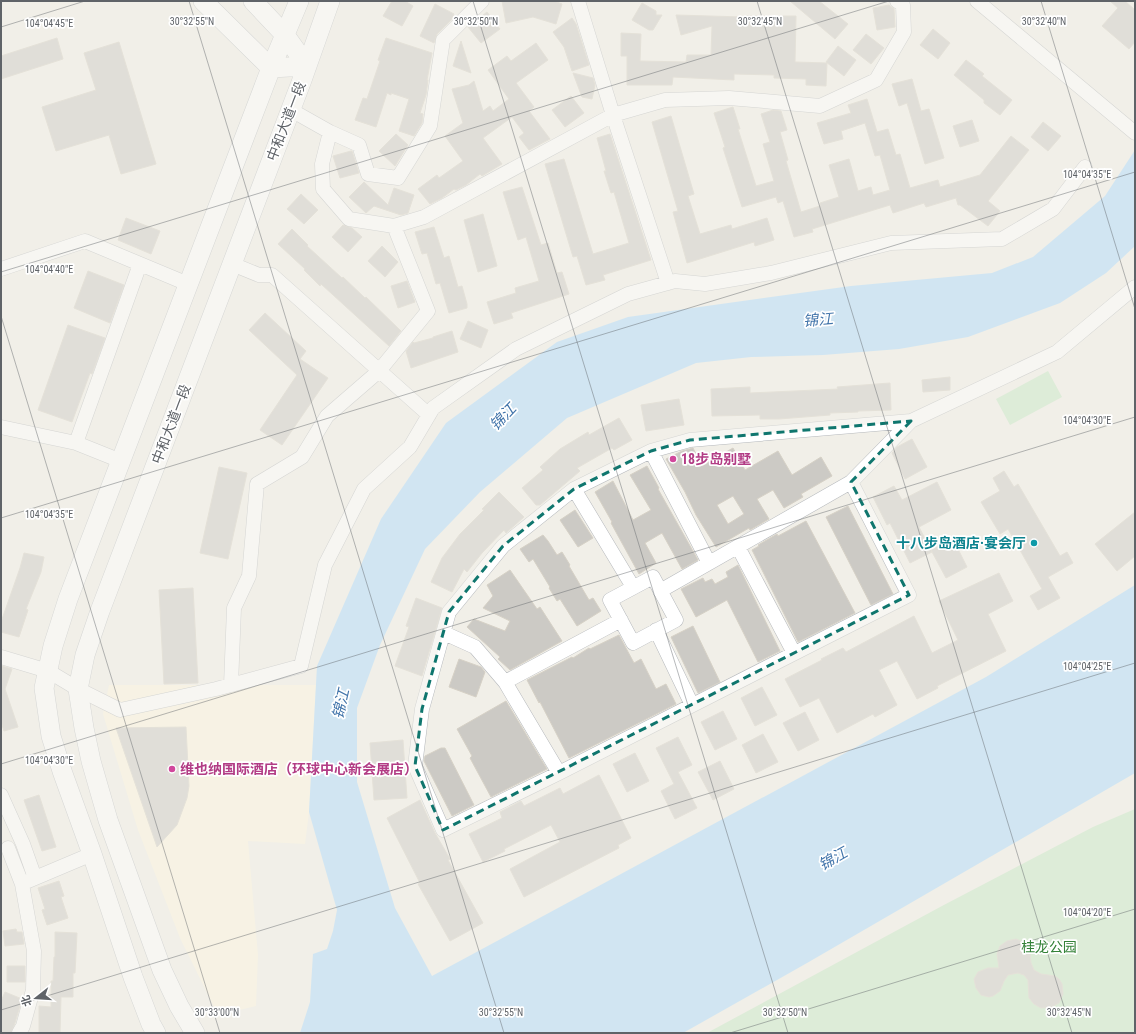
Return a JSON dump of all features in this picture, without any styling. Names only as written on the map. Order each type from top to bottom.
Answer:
[{"type":"main road","points":[[203,1],[271,68],[307,66]]},
{"type":"main road","points":[[253,1],[285,34],[307,66]]},
{"type":"main road","points":[[156,1033],[150,1024],[132,977],[92,854],[62,771],[51,736],[44,688],[53,646],[68,599],[271,68],[299,1]]},
{"type":"main road","name":"中和大道一段","points":[[195,1033],[178,1006],[162,970],[120,854],[91,761],[78,689],[85,654],[100,610],[291,110],[330,1]]},
{"type":"street","points":[[291,110],[330,132],[359,145],[368,174],[398,178],[430,126],[443,40],[482,1]]},
{"type":"street","points":[[578,1],[613,115],[668,283]]},
{"type":"street","points":[[330,132],[322,164],[323,189],[349,219],[394,226],[424,216],[613,115],[665,100],[729,98],[820,106],[876,80],[904,32],[902,5],[897,1]]},
{"type":"street","points":[[977,1],[1135,133]]},
{"type":"street","points":[[1,657],[48,671],[78,689],[120,710],[231,685],[301,666],[325,565],[364,489],[410,447],[433,408],[516,350],[628,294],[675,281],[705,284],[771,273],[891,243],[1002,239],[1053,209],[1085,167]]},
{"type":"street","points":[[231,685],[234,608],[249,576],[257,484],[302,457],[327,416],[379,371],[428,311],[394,226]]},
{"type":"street","points":[[1,269],[85,241],[188,284]]},
{"type":"street","points":[[76,443],[140,264]]},
{"type":"street","points":[[232,264],[259,275],[272,275],[429,415]]},
{"type":"street","points":[[660,591],[851,482],[911,421],[1057,352],[1135,287]]},
{"type":"street","points":[[851,482],[910,595],[559,773],[443,830],[414,766],[422,709],[449,612],[503,546],[574,489],[651,451],[690,440],[911,421]]},
{"type":"street","points":[[1,427],[76,443],[121,461]]},
{"type":"street","points":[[651,451],[709,563]]},
{"type":"street","points":[[574,489],[633,587]]},
{"type":"street","points":[[738,547],[794,653]]},
{"type":"street","points":[[653,577],[660,591],[676,620],[633,643],[610,600],[653,577]]},
{"type":"street","points":[[505,682],[620,620]]},
{"type":"street","points":[[656,630],[692,705]]},
{"type":"street","points":[[444,633],[475,647],[505,682],[559,773]]},
{"type":"street","points":[[1,795],[23,844],[35,878]]},
{"type":"street","points":[[18,1033],[23,1026],[33,990],[34,951],[22,884],[5,851],[23,844]]},
{"type":"street","points":[[22,884],[92,854]]},
{"type":"highlighted area","points":[[911,421],[851,482],[909,595],[443,830],[415,766],[422,709],[449,612],[503,546],[574,489],[651,451],[690,440]]},
{"type":"shaded area","points":[[109,685],[316,685],[309,812],[305,844],[248,841],[258,955],[256,1006],[218,1015],[180,938],[138,830],[103,714]]},
{"type":"green space","points":[[1048,371],[1062,397],[1010,425],[996,399]]},
{"type":"green space","name":"桂龙公园","points":[[1135,809],[1135,1033],[707,1033],[942,906],[1093,827]]},
{"type":"water","name":"锦江","points":[[1135,150],[1135,246],[1106,273],[1060,303],[968,337],[899,349],[823,355],[751,357],[696,363],[567,418],[480,492],[425,549],[380,645],[357,708],[357,782],[395,908],[432,976],[986,677],[1135,585],[1135,773],[683,1033],[300,1033],[310,1002],[313,954],[327,949],[333,931],[337,910],[309,812],[317,666],[381,519],[446,423],[557,342],[628,317],[851,286],[992,273],[1033,257],[1105,196]]},
{"type":"building","points":[[392,1],[405,1],[413,6],[402,26],[383,16]]},
{"type":"building","points":[[502,1],[554,1],[562,4],[556,24],[533,17],[506,23]]},
{"type":"building","points":[[790,1],[819,1],[848,24],[835,39]]},
{"type":"building","points":[[1110,1],[1125,1],[1135,10],[1135,42],[1129,49],[1102,26],[1118,8]]},
{"type":"building","points":[[642,3],[656,11],[656,15],[662,15],[653,30],[649,30],[632,20]]},
{"type":"building","points":[[435,4],[454,14],[451,20],[437,34],[434,43],[420,36]]},
{"type":"building","points":[[889,5],[894,9],[895,27],[877,30],[873,8]]},
{"type":"building","points":[[487,12],[500,29],[481,43],[468,27]]},
{"type":"building","points":[[676,15],[743,17],[796,16],[795,62],[827,63],[826,86],[806,85],[806,79],[774,78],[774,75],[734,74],[734,80],[673,77],[672,85],[627,85],[627,56],[621,56],[621,33],[641,34],[640,61],[686,62],[687,55],[711,55],[712,26],[681,35]]},
{"type":"building","points":[[572,18],[576,24],[589,65],[572,71],[564,47],[553,32]]},
{"type":"building","points":[[933,29],[950,43],[938,59],[920,45]]},
{"type":"building","points":[[866,34],[884,48],[871,64],[853,50]]},
{"type":"building","points":[[57,38],[63,59],[1,79],[1,56]]},
{"type":"building","points":[[386,38],[432,53],[426,95],[420,113],[423,114],[422,123],[414,136],[399,131],[409,99],[391,93],[391,95],[387,93],[376,127],[355,120],[363,98],[367,99]]},
{"type":"building","points":[[461,41],[471,73],[453,66]]},
{"type":"building","points":[[119,42],[156,164],[121,174],[109,135],[56,151],[42,107],[96,90],[84,53]]},
{"type":"building","points":[[536,43],[548,60],[516,83],[534,107],[529,111],[550,139],[529,150],[519,137],[524,133],[512,117],[483,138],[502,164],[482,176],[480,174],[466,185],[456,190],[454,189],[442,198],[430,204],[418,189],[437,175],[439,178],[463,161],[445,136],[463,123],[452,89],[469,85],[474,81],[483,111],[490,106],[493,111],[509,99],[488,70],[507,56],[511,61]]},
{"type":"building","points":[[838,46],[856,60],[844,76],[826,62]]},
{"type":"building","points":[[966,60],[984,74],[982,76],[1012,100],[1000,115],[984,103],[984,100],[954,75]]},
{"type":"building","points":[[573,73],[593,78],[595,85],[592,99],[582,97]]},
{"type":"building","points":[[912,79],[921,111],[929,109],[944,158],[925,164],[907,103],[899,106],[892,84]]},
{"type":"building","points":[[571,96],[584,113],[565,127],[552,110]]},
{"type":"building","points":[[867,99],[877,132],[888,129],[896,155],[900,154],[910,188],[938,180],[940,187],[980,175],[1011,136],[1029,150],[988,201],[1000,211],[988,226],[958,205],[956,198],[926,207],[924,203],[893,213],[890,205],[812,229],[813,232],[794,237],[783,201],[778,203],[776,197],[742,207],[723,148],[725,147],[714,113],[733,107],[740,129],[738,129],[756,186],[774,181],[763,144],[770,142],[761,114],[773,110],[781,111],[787,130],[780,132],[788,160],[786,161],[801,212],[820,206],[820,203],[839,197],[829,165],[849,159],[858,191],[871,187],[873,195],[890,190],[880,155],[875,156],[865,123],[841,131],[843,139],[824,144],[817,123],[851,113],[848,105]]},
{"type":"building","points":[[671,116],[694,194],[688,196],[700,234],[731,225],[732,229],[767,218],[774,240],[755,246],[754,242],[687,263],[673,212],[678,211],[652,122]]},
{"type":"building","points":[[972,120],[979,141],[960,147],[953,126]]},
{"type":"building","points":[[1043,122],[1061,136],[1048,151],[1031,137]]},
{"type":"building","points":[[396,134],[408,145],[395,166],[379,151]]},
{"type":"building","points":[[610,134],[651,260],[603,275],[605,280],[586,285],[577,256],[573,257],[545,164],[564,159],[593,254],[629,243],[614,192],[611,193],[604,171],[606,171],[597,138]]},
{"type":"building","points":[[352,151],[359,173],[340,178],[333,156]]},
{"type":"building","points":[[364,182],[388,205],[394,188],[414,195],[408,213],[401,215],[374,206],[366,213],[349,197]]},
{"type":"building","points":[[522,187],[541,245],[548,243],[557,273],[562,272],[569,294],[511,313],[513,318],[494,324],[487,302],[516,293],[515,288],[539,281],[526,237],[518,240],[503,192]]},
{"type":"building","points":[[301,194],[318,210],[304,224],[287,209]]},
{"type":"building","points":[[483,214],[497,266],[478,272],[464,220]]},
{"type":"building","points":[[126,218],[160,231],[151,254],[118,240]]},
{"type":"building","points":[[343,225],[352,228],[362,237],[348,252],[332,237]]},
{"type":"building","points":[[434,227],[444,258],[449,256],[458,287],[462,286],[467,308],[449,313],[440,283],[436,284],[427,253],[422,254],[415,232]]},
{"type":"building","points":[[292,229],[308,245],[307,246],[365,298],[366,297],[401,331],[389,346],[321,284],[320,286],[304,270],[305,269],[278,244]]},
{"type":"building","points":[[382,246],[398,262],[385,277],[368,261]]},
{"type":"building","points":[[88,271],[124,285],[110,323],[74,308]]},
{"type":"building","points":[[407,281],[415,302],[398,308],[391,286]]},
{"type":"building","points":[[265,313],[306,351],[300,359],[328,378],[282,445],[260,430],[297,375],[249,330]]},
{"type":"building","points":[[468,321],[488,330],[481,348],[460,339]]},
{"type":"building","points":[[68,325],[105,338],[72,422],[38,410]]},
{"type":"building","points":[[452,331],[458,352],[411,368],[406,351],[413,342],[433,338]]},
{"type":"building","points":[[950,377],[950,390],[923,392],[922,380]]},
{"type":"building","points":[[890,383],[891,410],[830,413],[830,415],[779,419],[760,419],[760,415],[712,416],[711,389],[750,387],[750,393],[838,389],[837,387]]},
{"type":"building","points":[[679,399],[684,425],[646,431],[641,405]]},
{"type":"building","points":[[619,418],[632,440],[614,450],[612,448],[577,468],[580,471],[540,505],[536,505],[522,488],[543,470],[540,467],[560,449],[588,432],[589,435]]},
{"type":"building","points":[[912,439],[927,467],[905,479],[892,453],[897,447]]},
{"type":"building","points":[[693,448],[702,466],[733,448],[745,470],[778,451],[792,475],[821,457],[832,476],[801,494],[803,497],[784,508],[773,490],[757,499],[769,519],[750,530],[749,528],[716,547],[696,515],[666,459],[682,451]],"holes":[[[733,496],[744,514],[728,524],[717,505]]]},
{"type":"building","points":[[647,466],[659,488],[658,489],[698,560],[682,569],[662,533],[645,543],[656,563],[639,574],[595,492],[613,481],[633,520],[651,510],[630,475]]},
{"type":"building","points":[[219,467],[247,473],[228,559],[200,553]]},
{"type":"building","name":"十八步岛酒店·宴会厅","points":[[1004,471],[1014,487],[1018,484],[1060,556],[1067,552],[1073,563],[1048,577],[1060,598],[1038,610],[1030,596],[1042,589],[1008,529],[1000,534],[981,502],[1000,491],[993,478]]},
{"type":"building","points":[[937,482],[951,510],[919,527],[932,552],[910,563],[890,523],[887,525],[873,497],[894,486],[902,500]]},
{"type":"building","points":[[499,492],[524,517],[506,533],[504,530],[482,553],[467,572],[464,569],[452,592],[431,582],[442,558],[460,534],[484,510],[482,509]]},
{"type":"building","points":[[848,506],[893,594],[871,605],[826,517]]},
{"type":"building","points":[[575,510],[593,538],[578,547],[560,520]]},
{"type":"building","points":[[1135,512],[1135,556],[1117,571],[1095,544]]},
{"type":"building","points":[[806,521],[855,613],[798,642],[752,550],[777,534],[778,536]]},
{"type":"building","points":[[543,535],[557,555],[562,552],[589,600],[593,598],[601,611],[577,626],[560,599],[557,601],[533,559],[529,562],[520,549]]},
{"type":"building","points":[[953,539],[967,567],[946,578],[931,550]]},
{"type":"building","points":[[24,553],[44,557],[41,572],[26,609],[28,610],[19,637],[1,632],[1,622]]},
{"type":"building","points":[[738,565],[780,651],[758,662],[727,600],[696,617],[681,589],[703,578],[705,582],[712,579],[715,584],[728,577],[726,572]]},
{"type":"building","points":[[510,570],[537,609],[540,607],[562,641],[510,670],[498,659],[500,657],[467,627],[474,619],[505,631],[510,621],[483,608],[493,596],[487,585]]},
{"type":"building","points":[[999,573],[1013,601],[988,614],[1006,651],[937,686],[938,688],[917,699],[897,661],[879,670],[897,705],[875,717],[873,714],[837,733],[819,698],[800,707],[785,679],[843,648],[846,652],[914,616],[932,653],[958,640],[939,601]]},
{"type":"building","points":[[193,588],[198,683],[164,684],[159,590]]},
{"type":"building","points":[[416,598],[442,608],[422,676],[395,666],[409,627],[406,626]]},
{"type":"building","points":[[693,626],[720,682],[698,693],[671,637]]},
{"type":"building","points":[[619,635],[634,663],[641,659],[656,689],[666,684],[676,704],[569,758],[527,680],[572,657],[573,658],[589,648],[590,649]]},
{"type":"building","points":[[459,659],[481,667],[485,672],[476,697],[449,687]]},
{"type":"building","points":[[2,666],[12,669],[5,689],[18,727],[4,731],[1,722]]},
{"type":"building","points":[[762,687],[777,715],[755,726],[741,698]]},
{"type":"building","points":[[506,701],[547,769],[491,797],[470,758],[472,756],[457,729]]},
{"type":"building","points":[[723,711],[737,739],[715,750],[701,722]]},
{"type":"building","points":[[805,712],[819,740],[798,751],[783,723]]},
{"type":"building","points":[[186,727],[189,786],[187,798],[177,825],[157,847],[116,728]]},
{"type":"building","points":[[763,734],[778,762],[756,773],[742,745]]},
{"type":"building","points":[[678,737],[692,765],[678,772],[697,808],[675,819],[661,791],[674,784],[656,748]]},
{"type":"building","points":[[403,740],[407,798],[374,800],[370,743]]},
{"type":"building","points":[[441,748],[445,748],[474,805],[452,816],[424,761],[425,756]]},
{"type":"building","points":[[635,753],[649,781],[627,792],[613,764]]},
{"type":"building","points":[[720,761],[734,789],[713,800],[698,772]]},
{"type":"building","points":[[599,775],[631,838],[618,845],[619,848],[524,897],[510,869],[560,842],[551,825],[504,849],[505,851],[483,862],[469,834],[502,818],[500,812],[521,801],[524,806],[560,788],[563,794]]},
{"type":"building","points":[[39,795],[56,847],[42,851],[24,800]]},
{"type":"building","points":[[420,800],[435,833],[450,859],[448,860],[483,923],[450,941],[418,884],[420,883],[387,818]]},
{"type":"building","points":[[59,881],[64,896],[61,897],[68,918],[47,925],[42,910],[45,909],[38,888]]},
{"type":"building","points":[[16,929],[17,932],[22,932],[24,944],[5,946],[3,931]]},
{"type":"building","points":[[55,932],[77,933],[75,973],[73,973],[73,997],[61,997],[60,1033],[39,1033],[39,1006],[51,1007],[51,981],[53,981],[55,957]]},
{"type":"building","points":[[1016,939],[1027,946],[1034,970],[1041,974],[1055,976],[1059,979],[1062,984],[1063,994],[1059,1003],[1052,1007],[1041,1008],[1034,1004],[1029,998],[1028,980],[1024,975],[1018,973],[1008,975],[1000,991],[993,996],[989,997],[981,995],[976,988],[974,979],[978,972],[988,968],[999,968],[997,954],[1000,946],[1007,941]]},
{"type":"building","points":[[7,966],[25,966],[25,982],[7,982]]},
{"type":"building","points":[[5,992],[22,999],[11,1033],[1,1033],[1,1001]]},
{"type":"place","name":"18步岛别墅","points":[[673,459]]},
{"type":"place","name":"十八步岛酒店·宴会厅","points":[[1034,543]]},
{"type":"place","name":"维也纳国际酒店（环球中心新会展店）","points":[[172,769]]}]
